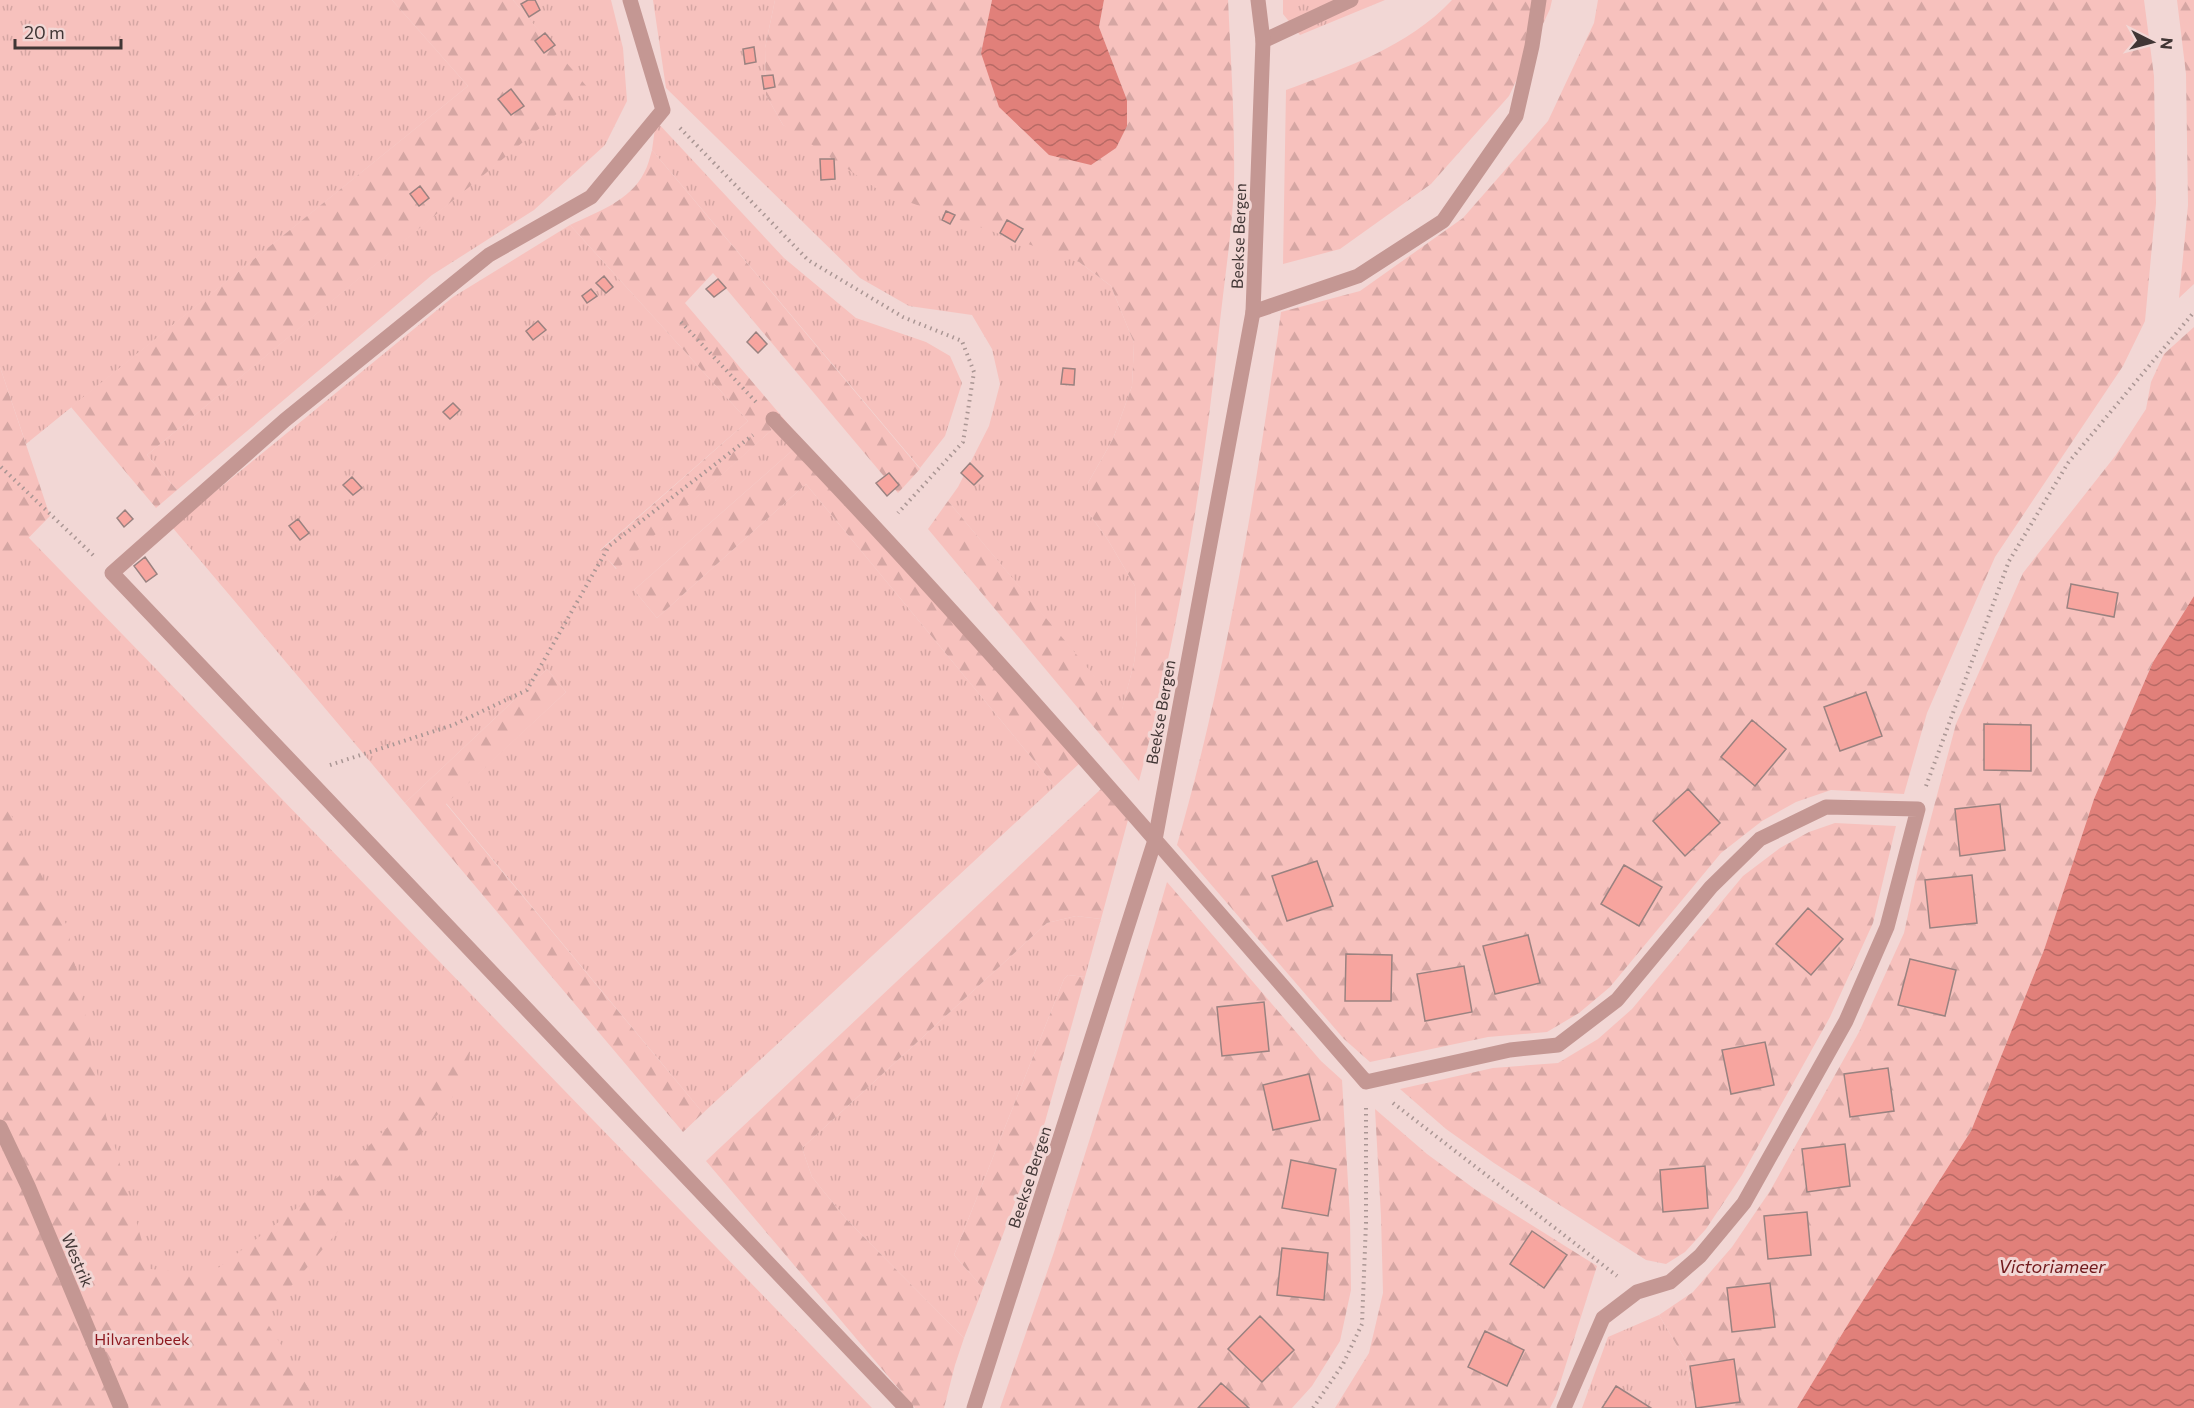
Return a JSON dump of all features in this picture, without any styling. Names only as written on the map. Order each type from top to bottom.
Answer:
[{"type":"street","points":[[630,0],[663,110],[591,197],[489,255],[285,420],[112,573],[906,1408]]},
{"type":"street","name":"Beekse Bergen","points":[[974,1408],[1155,840],[1253,312],[1263,41],[1258,0]]},
{"type":"street","points":[[1263,41],[1351,0]]},
{"type":"street","points":[[1253,312],[1358,276],[1443,221],[1516,116],[1532,46],[1539,0]]},
{"type":"street","points":[[773,419],[881,532],[1155,840],[1366,1082],[1510,1050],[1558,1045],[1617,1000],[1711,887],[1760,839],[1826,807],[1918,809],[1883,938],[1846,1021],[1744,1203],[1700,1256],[1670,1282],[1637,1292],[1603,1318],[1564,1408]]},
{"type":"street","name":"Westrik","points":[[0,1127],[28,1186],[121,1408]]},
{"type":"path","points":[[663,110],[808,260],[903,317],[962,341],[974,372],[963,442],[881,532]]},
{"type":"path","points":[[1918,809],[2008,561],[2068,463],[2194,312]]},
{"type":"path","points":[[304,774],[453,725],[527,690],[609,546],[773,419],[681,322]]},
{"type":"path","points":[[1,467],[112,573]]},
{"type":"path","points":[[1366,1082],[1637,1292]]},
{"type":"path","points":[[1313,1408],[1343,1364],[1362,1324],[1366,1223],[1366,1082]]},
{"type":"green space","points":[[0,0],[392,0],[468,86],[26,444],[0,367]]},
{"type":"green space","points":[[392,0],[513,0],[588,88],[147,455],[177,490],[156,508],[71,407],[468,86]]},
{"type":"green space","points":[[513,0],[611,0],[623,48],[627,101],[605,145],[534,210],[432,275],[177,490],[147,455],[587,88]]},
{"type":"green space","points":[[653,0],[775,0],[765,48],[766,95],[783,125],[1079,262],[1111,286],[1134,343],[1132,386],[1113,439],[1088,483],[1088,512],[1108,540],[1135,586],[1137,640],[1134,663],[1122,710],[948,501],[958,487],[989,426],[1000,384],[992,349],[972,315],[909,306],[860,278],[666,88]]},
{"type":"green space","points":[[775,0],[992,0],[981,53],[1127,100],[1099,27],[1104,0],[1228,0],[1234,186],[1228,254],[1198,495],[1178,610],[1139,781],[928,529],[948,501],[1122,709],[1134,663],[1137,640],[1135,586],[1108,540],[1088,512],[1088,483],[1113,439],[1132,386],[1134,343],[1111,286],[1079,262],[883,193],[783,125],[766,95],[765,48]]},
{"type":"green space","points":[[1283,0],[1385,0],[1300,35],[1283,14]]},
{"type":"green space","points":[[1452,0],[1552,0],[1550,9],[1509,96],[1431,184],[1340,249],[1283,264],[1286,90],[1353,64],[1396,43],[1416,31]]},
{"type":"green space","points":[[1598,0],[2144,0],[2154,76],[2156,203],[2145,321],[2123,366],[1995,557],[1927,713],[1904,794],[1831,790],[1796,802],[1762,821],[1721,853],[1610,987],[1579,1013],[1547,1032],[1488,1037],[1370,1062],[1344,1039],[1177,845],[1211,713],[1225,647],[1250,513],[1281,312],[1360,291],[1463,218],[1548,121],[1594,23]]},
{"type":"green space","points":[[2177,0],[2194,0],[2194,284],[2179,298],[2188,205],[2186,74]]},
{"type":"green space","points":[[656,121],[784,258],[856,318],[926,342],[950,356],[962,383],[945,436],[920,468],[652,150]]},
{"type":"green space","points":[[652,150],[920,469],[898,493],[713,273],[685,303],[784,419],[617,569],[600,551],[748,421],[570,225],[612,205],[630,191],[644,173]]},
{"type":"green space","points":[[570,225],[748,421],[600,550],[616,569],[784,419],[803,441],[634,590],[657,618],[806,484],[1055,786],[703,1113],[446,803],[566,692],[547,669],[405,803],[172,527],[453,297]]},
{"type":"green space","points":[[2194,327],[2194,596],[2153,662],[2094,799],[2044,950],[1971,1131],[1797,1408],[1695,1408],[1686,1361],[1659,1315],[1693,1292],[1732,1247],[1770,1191],[1859,1032],[1904,933],[1920,859],[1956,724],[2023,573],[2116,455],[2146,409],[2151,382],[2164,354]]},
{"type":"green space","points":[[0,367],[50,516],[0,567]]},
{"type":"green space","points":[[803,441],[1080,763],[1055,786],[806,484],[657,618],[634,590]]},
{"type":"green space","points":[[0,508],[872,1408],[141,1408],[0,1091]]},
{"type":"green space","points":[[547,669],[566,692],[446,804],[703,1113],[683,1132],[405,803]]},
{"type":"green space","points":[[1101,789],[1128,820],[1101,919],[1076,916],[1047,923],[802,1148],[812,1177],[847,1220],[964,1338],[944,1408],[915,1408],[706,1161]]},
{"type":"green space","name":"Hilvarenbeek","points":[[0,793],[67,926],[106,1116],[150,1269],[209,1275],[338,1177],[471,1043],[467,1080],[264,1318],[315,1398],[294,1408],[0,1408]]},
{"type":"green space","points":[[1835,823],[1896,826],[1873,923],[1830,1017],[1742,1175],[1706,1229],[1685,1252],[1666,1264],[1646,1260],[1494,1163],[1446,1129],[1400,1089],[1493,1068],[1558,1063],[1598,1039],[1632,1009],[1743,876],[1780,848],[1809,832]]},
{"type":"green space","points":[[1167,882],[1321,1061],[1342,1080],[1350,1217],[1351,1290],[1340,1341],[1312,1386],[1292,1408],[1000,1408],[1054,1252],[1117,1053]]},
{"type":"green space","points":[[1076,916],[1101,919],[1085,977],[1068,975],[1064,979],[954,1255],[983,1288],[964,1338],[847,1220],[812,1177],[802,1148],[1047,923]]},
{"type":"green space","points":[[1068,975],[1085,977],[1045,1122],[983,1288],[954,1255],[1064,979]]},
{"type":"green space","points":[[1375,1109],[1427,1154],[1476,1190],[1597,1266],[1556,1396],[1550,1408],[1335,1408],[1369,1353],[1383,1293]]},
{"type":"green space","points":[[1659,1315],[1686,1361],[1695,1408],[1582,1408],[1608,1337]]},
{"type":"water","points":[[992,0],[1104,0],[1099,27],[1127,100],[1127,126],[1116,148],[1091,165],[1049,155],[999,107],[981,53]]},
{"type":"water","name":"Victoriameer","points":[[2194,596],[2194,1408],[1797,1408],[1971,1131],[2044,950],[2094,799],[2153,662]]},
{"type":"building","points":[[528,0],[535,0],[540,10],[529,17],[521,4]]},
{"type":"building","points":[[545,33],[555,45],[544,53],[535,41]]},
{"type":"building","points":[[754,47],[756,62],[745,64],[743,49]]},
{"type":"building","points":[[773,75],[775,87],[764,89],[762,76]]},
{"type":"building","points":[[511,89],[524,106],[511,115],[498,99]]},
{"type":"building","points":[[820,159],[834,159],[835,179],[821,180]]},
{"type":"building","points":[[420,186],[429,198],[419,206],[410,194]]},
{"type":"building","points":[[946,211],[955,215],[950,224],[942,220]]},
{"type":"building","points":[[1007,220],[1023,229],[1015,242],[1000,233]]},
{"type":"building","points":[[604,276],[613,287],[606,293],[596,283]]},
{"type":"building","points":[[718,279],[726,288],[714,297],[706,289]]},
{"type":"building","points":[[591,289],[597,296],[587,303],[582,296]]},
{"type":"building","points":[[538,321],[546,330],[533,340],[526,331]]},
{"type":"building","points":[[756,332],[767,344],[758,353],[747,342]]},
{"type":"building","points":[[1063,368],[1075,369],[1074,385],[1061,384]]},
{"type":"building","points":[[453,403],[460,410],[450,419],[443,412]]},
{"type":"building","points":[[970,463],[983,476],[974,485],[961,473]]},
{"type":"building","points":[[889,473],[899,485],[887,496],[876,483]]},
{"type":"building","points":[[352,477],[362,488],[353,495],[343,485]]},
{"type":"building","points":[[125,510],[133,519],[124,527],[117,518]]},
{"type":"building","points":[[298,519],[309,533],[300,540],[289,526]]},
{"type":"building","points":[[145,557],[157,574],[146,582],[134,566]]},
{"type":"building","points":[[2071,584],[2118,593],[2114,617],[2067,608]]},
{"type":"building","points":[[1866,692],[1882,736],[1840,751],[1824,707]]},
{"type":"building","points":[[1752,720],[1786,749],[1755,786],[1721,757]]},
{"type":"building","points":[[1984,724],[2031,725],[2031,771],[1984,770]]},
{"type":"building","points":[[1688,789],[1720,823],[1685,856],[1653,821]]},
{"type":"building","points":[[2000,804],[2005,850],[1960,856],[1955,809]]},
{"type":"building","points":[[1317,861],[1333,906],[1287,921],[1272,876]]},
{"type":"building","points":[[1624,865],[1662,887],[1639,926],[1601,904]]},
{"type":"building","points":[[1972,875],[1977,923],[1930,928],[1925,880]]},
{"type":"building","points":[[1808,908],[1843,939],[1811,975],[1776,944]]},
{"type":"building","points":[[1528,935],[1540,983],[1495,994],[1483,946]]},
{"type":"building","points":[[1346,954],[1392,955],[1391,1001],[1345,1001]]},
{"type":"building","points":[[1910,959],[1956,970],[1945,1016],[1898,1005]]},
{"type":"building","points":[[1464,966],[1472,1012],[1425,1021],[1417,974]]},
{"type":"building","points":[[1264,1002],[1269,1051],[1222,1056],[1217,1007]]},
{"type":"building","points":[[1765,1042],[1774,1085],[1731,1094],[1722,1050]]},
{"type":"building","points":[[1888,1068],[1894,1111],[1850,1117],[1844,1074]]},
{"type":"building","points":[[1309,1074],[1320,1120],[1273,1130],[1263,1085]]},
{"type":"building","points":[[1845,1144],[1850,1186],[1807,1192],[1802,1149]]},
{"type":"building","points":[[1291,1160],[1336,1169],[1328,1216],[1282,1208]]},
{"type":"building","points":[[1705,1166],[1708,1208],[1663,1212],[1660,1170]]},
{"type":"building","points":[[1807,1212],[1811,1255],[1768,1259],[1764,1216]]},
{"type":"building","points":[[1532,1231],[1567,1255],[1544,1288],[1510,1264]]},
{"type":"building","points":[[1282,1248],[1328,1253],[1324,1300],[1277,1295]]},
{"type":"building","points":[[1770,1283],[1775,1327],[1732,1332],[1727,1288]]},
{"type":"building","points":[[1260,1316],[1294,1350],[1262,1382],[1228,1349]]},
{"type":"building","points":[[1485,1331],[1524,1350],[1507,1386],[1468,1367]]},
{"type":"building","points":[[1734,1359],[1740,1402],[1696,1408],[1690,1366]]},
{"type":"building","points":[[1221,1383],[1249,1408],[1198,1408]]},
{"type":"building","points":[[1616,1386],[1651,1408],[1602,1408]]}]
